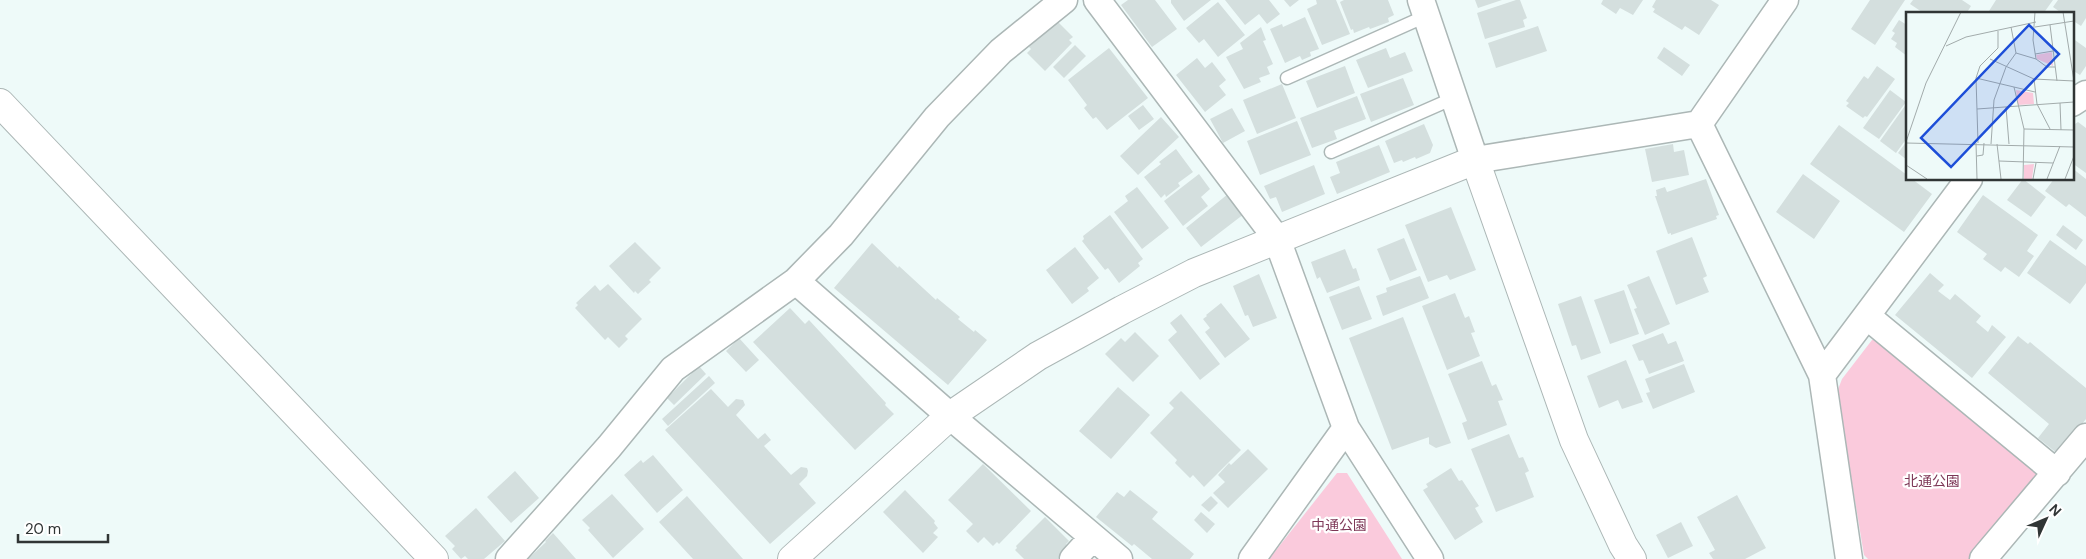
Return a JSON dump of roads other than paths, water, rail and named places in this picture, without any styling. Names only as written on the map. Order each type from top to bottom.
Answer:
[{"type":"street","points":[[509,559],[609,447],[673,369],[796,281],[841,235],[938,117],[1001,51],[1064,0]]},
{"type":"street","points":[[1096,0],[1277,239],[1346,428],[1430,559]]},
{"type":"street","points":[[792,559],[950,416],[1038,356],[1194,273],[1474,160],[1698,124],[1786,0]]},
{"type":"street","points":[[1424,8],[1474,160],[1574,440],[1622,554]]},
{"type":"street","points":[[2074,102],[2086,94]]},
{"type":"street","points":[[0,103],[434,559]]},
{"type":"street","points":[[1698,124],[1822,376],[1849,559]]},
{"type":"street","points":[[1822,376],[1868,317],[1968,180]]},
{"type":"street","points":[[796,281],[950,416],[1119,559]]},
{"type":"street","points":[[1868,317],[2058,473]]},
{"type":"street","points":[[1252,559],[1346,428]]},
{"type":"street","points":[[1983,559],[2058,473],[2086,437]]},
{"type":"street","points":[[1073,559],[1093,537]]},
{"type":"lane","points":[[1287,78],[1424,8]]},
{"type":"lane","points":[[1331,152],[1454,98]]},
{"type":"park label","name":"北通公園","points":[[1932,481]]},
{"type":"park label","name":"中通公園","points":[[1339,525]]}]
